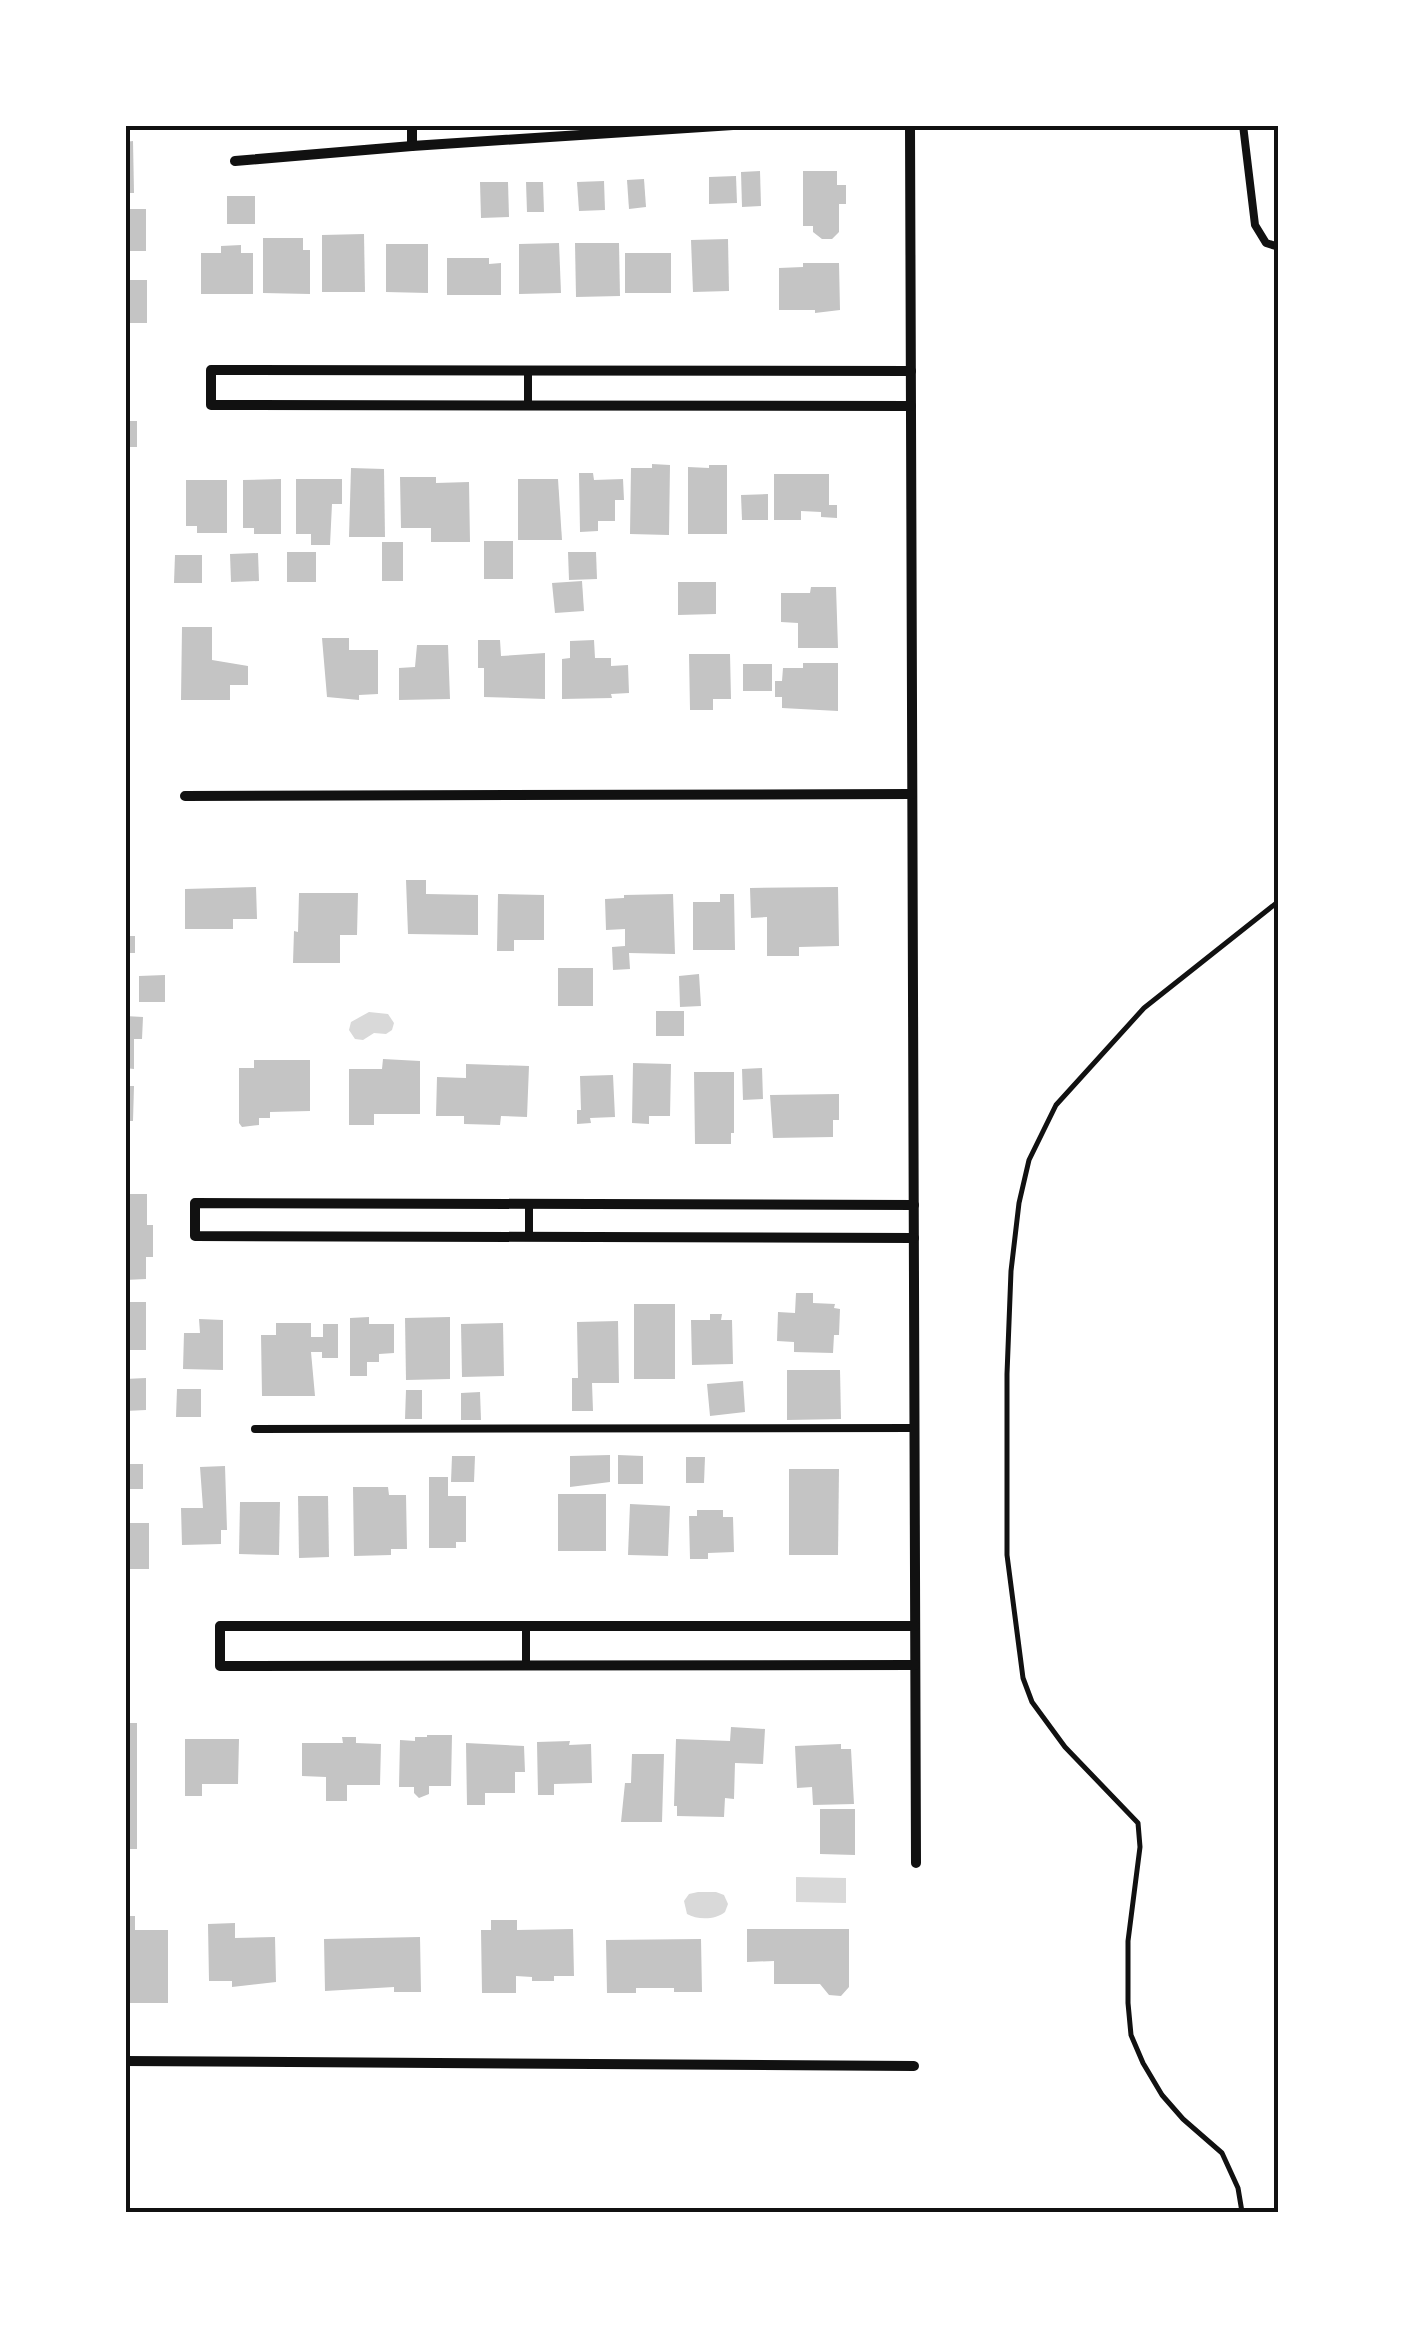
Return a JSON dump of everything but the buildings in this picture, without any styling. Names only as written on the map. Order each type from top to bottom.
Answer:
[{"type":"street","points":[[412,125],[412,146]]},
{"type":"street","points":[[235,162],[733,125]]},
{"type":"street","points":[[910,125],[916,1863]]},
{"type":"street","points":[[910,371],[211,370],[211,404],[911,406]]},
{"type":"street","points":[[185,796],[912,794]]},
{"type":"street","points":[[914,1204],[195,1203],[195,1236],[914,1238]]},
{"type":"street","points":[[915,1626],[220,1626],[220,1666],[915,1666]]},
{"type":"street","points":[[125,2061],[914,2066]]},
{"type":"lane","points":[[1243,125],[1255,225],[1266,244],[1279,247]]},
{"type":"lane","points":[[528,371],[528,405]]},
{"type":"lane","points":[[529,1204],[529,1238]]},
{"type":"lane","points":[[255,1429],[914,1428]]},
{"type":"lane","points":[[526,1626],[526,1665]]},
{"type":"path","points":[[1242,2212],[1238,2188],[1222,2152],[1162,2095],[1132,2035],[1128,1941],[1141,1833],[1138,1823],[1065,1747],[1032,1702],[1023,1678],[1007,1555],[1006,1374],[1011,1271],[1020,1204],[1029,1160],[1056,1104],[1144,1008],[1279,901]]},
{"type":"shaded area","points":[[369,1012],[388,1014],[394,1023],[392,1030],[355,1039],[349,1030],[351,1022]]},
{"type":"shaded area","points":[[796,1877],[846,1878],[846,1903],[796,1902]]},
{"type":"shaded area","points":[[689,1894],[724,1895],[728,1904],[725,1912],[706,1918],[687,1914],[684,1901]]}]
